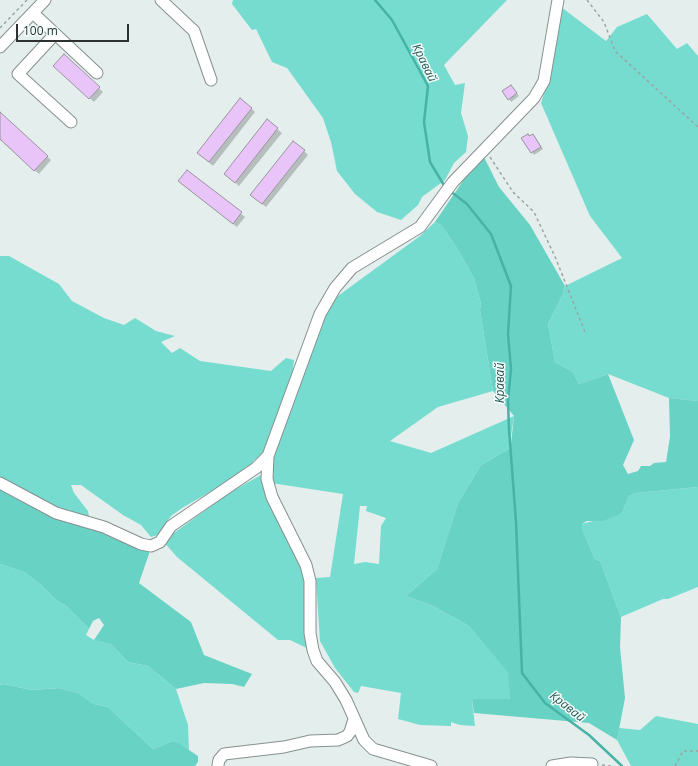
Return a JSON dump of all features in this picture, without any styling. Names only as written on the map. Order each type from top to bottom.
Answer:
[{"type":"street","points":[[0,47],[45,0]]},
{"type":"street","points":[[161,0],[194,31],[211,80]]},
{"type":"street","points":[[431,766],[374,749],[364,740],[346,700],[335,682],[317,661],[310,634],[310,581],[306,565],[272,497],[267,478],[268,456],[320,314],[335,288],[352,268],[420,227],[453,182],[534,98],[544,80],[558,0]]},
{"type":"street","points":[[33,13],[97,73]]},
{"type":"street","points":[[55,34],[18,74],[71,122]]},
{"type":"street","points":[[0,483],[56,513],[104,526],[141,544],[151,546],[160,542],[171,526],[256,468],[268,456]]},
{"type":"street","points":[[218,766],[221,757],[224,754],[284,747],[310,741],[338,740],[347,736],[350,732],[354,719]]},
{"type":"street","points":[[552,766],[571,763],[592,764]]},
{"type":"path","points":[[0,28],[27,0]]},
{"type":"path","points":[[587,0],[604,22],[615,51],[698,127]]},
{"type":"path","points":[[484,149],[513,192],[534,212],[556,259],[585,332]]},
{"type":"path","points":[[675,766],[684,751],[698,751]]},
{"type":"shaded area","points":[[233,0],[507,0],[444,65],[455,85],[465,83],[461,113],[468,136],[466,152],[454,163],[445,180],[422,197],[418,205],[401,220],[377,212],[355,194],[337,171],[331,142],[323,118],[287,68],[272,62],[256,29],[252,30],[232,4]]},
{"type":"shaded area","points":[[561,7],[606,41],[617,27],[647,14],[677,49],[687,43],[698,56],[698,401],[669,398],[608,374],[579,384],[573,372],[555,362],[548,324],[564,292],[563,290],[565,286],[622,258],[590,216],[541,103],[548,81]]},
{"type":"shaded area","points":[[484,157],[499,187],[530,225],[565,286],[563,290],[564,292],[548,324],[555,362],[573,372],[579,384],[608,374],[634,440],[623,465],[628,474],[638,471],[641,466],[650,466],[654,463],[666,462],[670,437],[669,398],[698,401],[698,487],[636,493],[629,496],[622,513],[603,521],[587,521],[582,524],[583,531],[595,559],[600,561],[621,617],[620,647],[625,698],[617,740],[589,723],[474,713],[472,699],[510,699],[508,672],[469,626],[431,605],[406,596],[437,569],[458,503],[481,465],[509,449],[511,444],[514,416],[493,391],[480,310],[481,304],[474,278],[455,245],[441,225],[435,222],[471,169]]},
{"type":"shaded area","points":[[435,222],[441,225],[455,245],[474,278],[481,304],[480,310],[493,391],[438,407],[390,441],[431,453],[514,416],[509,449],[481,465],[458,503],[437,569],[406,596],[431,605],[469,626],[509,672],[510,699],[472,699],[475,726],[460,725],[451,722],[451,726],[420,725],[398,719],[401,693],[361,686],[358,693],[354,692],[335,668],[320,641],[316,578],[330,577],[343,494],[271,483],[271,459],[331,301],[420,236]],"holes":[[[360,506],[367,506],[366,511],[386,518],[381,526],[379,564],[365,562],[354,564]]]},
{"type":"shaded area","points":[[0,256],[9,256],[59,284],[72,301],[104,318],[124,325],[135,318],[156,331],[175,336],[161,342],[172,353],[180,348],[200,361],[271,371],[286,358],[294,360],[292,376],[266,455],[254,460],[248,470],[182,508],[171,516],[158,535],[151,537],[141,525],[123,515],[81,485],[71,485],[74,493],[88,511],[89,517],[68,513],[0,477]]},
{"type":"shaded area","points":[[261,475],[307,575],[311,650],[290,640],[278,640],[177,557],[163,541],[229,493]]},
{"type":"shaded area","points":[[0,484],[150,551],[139,583],[191,622],[204,655],[252,674],[244,687],[232,684],[204,683],[176,689],[148,666],[128,662],[112,645],[94,640],[104,625],[99,618],[93,621],[89,629],[65,605],[57,601],[41,585],[24,572],[0,564]]},
{"type":"shaded area","points":[[698,487],[698,587],[668,599],[663,599],[621,617],[600,561],[595,559],[583,531],[582,524],[622,513],[629,496],[636,493]]},
{"type":"shaded area","points":[[0,564],[24,572],[41,585],[57,601],[65,605],[89,629],[86,635],[94,640],[112,645],[128,662],[148,666],[176,689],[188,725],[189,750],[173,741],[153,749],[108,707],[94,704],[78,693],[59,688],[31,690],[4,684],[0,685]]},
{"type":"shaded area","points":[[4,684],[31,690],[59,688],[78,693],[94,704],[108,707],[153,749],[173,741],[198,756],[198,762],[195,766],[0,766],[0,685]]},
{"type":"shaded area","points":[[656,716],[698,724],[698,766],[631,766],[617,740],[619,728],[640,730]]},
{"type":"building","points":[[64,54],[100,87],[89,99],[53,66]]},
{"type":"building","points":[[511,85],[517,93],[508,100],[502,91]]},
{"type":"building","points":[[240,98],[252,108],[209,162],[197,153]]},
{"type":"building","points":[[0,112],[48,156],[34,171],[0,139]]},
{"type":"building","points":[[267,119],[278,128],[235,183],[224,174]]},
{"type":"building","points":[[528,134],[529,136],[533,134],[541,147],[531,153],[521,138]]},
{"type":"building","points":[[293,141],[305,150],[262,204],[250,195]]},
{"type":"building","points":[[187,170],[242,212],[233,224],[178,181]]},
{"type":"waterway","name":"Кравай","points":[[375,0],[392,20],[428,86],[424,122],[430,162],[445,187]]},
{"type":"waterway","name":"Кравай","points":[[450,191],[467,204],[491,234],[511,286],[508,334],[511,369],[508,401],[516,522],[522,673],[545,703],[589,735],[622,766]]}]
